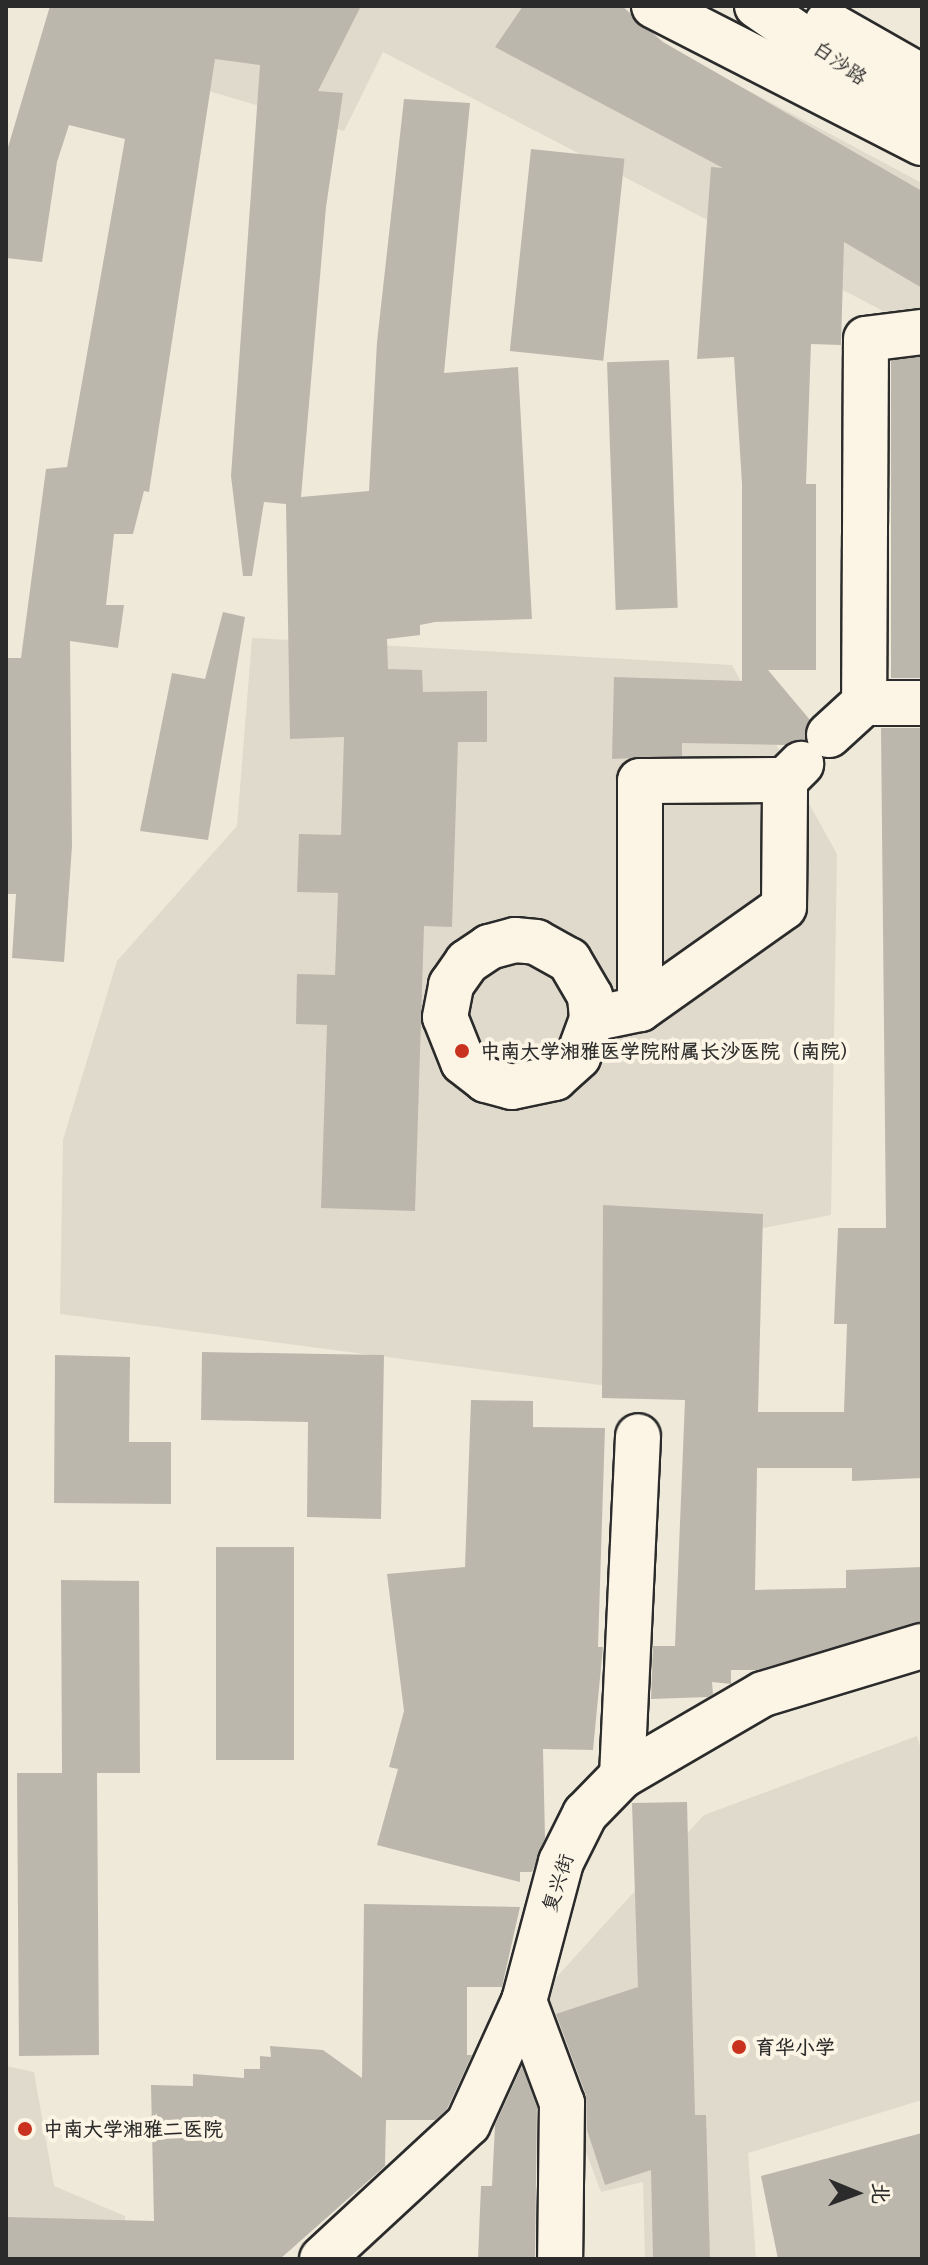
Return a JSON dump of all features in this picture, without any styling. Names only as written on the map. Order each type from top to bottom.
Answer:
[{"type":"street","points":[[654,6],[922,143]]},
{"type":"street","name":"白沙路","points":[[757,6],[922,120]]},
{"type":"street","name":"白沙路","points":[[803,6],[922,77]]},
{"type":"street","points":[[864,703],[866,339],[922,332]]},
{"type":"street","points":[[640,1009],[640,781],[805,760],[864,703],[922,703]]},
{"type":"street","points":[[592,1019],[640,1009],[784,907],[805,760]]},
{"type":"street","points":[[622,1776],[638,1436]]},
{"type":"street","name":"复兴街","points":[[322,2259],[468,2124],[524,2001],[561,1862],[585,1814],[622,1776],[763,1694],[922,1646]]},
{"type":"street","points":[[524,2001],[562,2103],[560,2259]]},
{"type":"shaded area","points":[[84,6],[590,6],[922,183],[922,331],[383,52],[344,131],[74,51]]},
{"type":"shaded area","name":"中南大学湘雅医学院附属长沙医院（南院）","points":[[252,638],[732,665],[837,854],[831,1215],[629,1254],[623,1388],[60,1314],[63,1140],[117,961],[237,826]]},
{"type":"shaded area","name":"育华小学","points":[[917,1736],[922,1753],[922,2100],[748,2153],[756,2259],[645,2259],[643,2182],[601,2192],[573,2118],[542,1993],[704,1815]]},
{"type":"shaded area","name":"中南大学湘雅二医院","points":[[6,2066],[34,2072],[54,2186],[125,2216],[126,2259],[6,2259]]},
{"type":"building","points":[[50,6],[361,6],[318,91],[343,93],[326,207],[301,497],[369,491],[377,342],[404,99],[470,103],[444,373],[518,367],[532,619],[435,622],[420,625],[420,635],[387,639],[388,669],[422,670],[423,692],[487,691],[487,742],[458,742],[452,927],[424,926],[415,1211],[321,1208],[327,1025],[296,1024],[297,974],[335,975],[338,893],[297,892],[299,834],[341,835],[344,737],[290,739],[286,504],[264,502],[252,576],[243,576],[231,476],[260,65],[215,59],[149,492],[144,491],[133,534],[114,534],[106,605],[124,605],[118,648],[70,641],[72,846],[64,962],[12,958],[16,894],[6,894],[6,658],[21,658],[46,469],[67,467],[125,139],[69,125],[57,162],[42,262],[6,258],[6,154]]},
{"type":"building","points":[[523,6],[622,6],[663,42],[922,191],[922,288],[844,242],[841,345],[811,344],[806,484],[816,484],[816,670],[768,670],[810,720],[805,740],[786,745],[682,743],[682,756],[612,759],[614,677],[742,681],[742,484],[734,357],[697,359],[711,167],[723,168],[495,47]]},
{"type":"building","points":[[531,149],[624,159],[603,361],[510,351]]},
{"type":"building","points":[[891,357],[922,357],[922,678],[891,678]]},
{"type":"building","points":[[669,360],[678,608],[616,610],[607,362]]},
{"type":"building","points":[[223,612],[245,617],[208,840],[140,831],[172,673],[205,679]]},
{"type":"building","points":[[881,728],[922,728],[922,1478],[852,1481],[852,1468],[757,1468],[755,1590],[846,1588],[846,1570],[922,1567],[922,1622],[757,1670],[731,1670],[731,1684],[712,1682],[713,1694],[708,1697],[651,1699],[653,1646],[675,1646],[685,1400],[602,1398],[603,1205],[763,1214],[758,1412],[844,1412],[847,1324],[834,1324],[838,1228],[886,1228]]},
{"type":"building","points":[[202,1352],[384,1355],[381,1519],[307,1517],[308,1422],[201,1420]]},
{"type":"building","points":[[55,1355],[130,1357],[129,1442],[171,1442],[171,1504],[54,1503]]},
{"type":"building","points":[[471,1400],[533,1401],[533,1427],[605,1428],[598,1647],[603,1647],[593,1750],[543,1749],[545,1838],[532,1872],[520,1872],[520,1882],[377,1845],[398,1769],[389,1767],[404,1711],[387,1574],[465,1567]]},
{"type":"building","points":[[216,1547],[294,1547],[294,1760],[216,1760]]},
{"type":"building","points":[[61,1580],[139,1581],[140,1773],[97,1773],[99,2055],[19,2056],[17,1773],[62,1773]]},
{"type":"building","points":[[687,1802],[695,2115],[706,2115],[710,2259],[653,2259],[651,2170],[605,2185],[587,2130],[586,2095],[556,2014],[638,1987],[632,1803]]},
{"type":"building","points":[[364,1904],[520,1907],[502,1987],[467,1987],[467,2055],[472,2055],[447,2109],[435,2120],[386,2120],[385,2166],[280,2259],[6,2259],[6,2217],[154,2221],[151,2085],[193,2086],[193,2074],[244,2078],[244,2069],[260,2069],[260,2056],[271,2057],[270,2046],[323,2050],[362,2078]]},
{"type":"building","points":[[522,2066],[537,2107],[535,2259],[478,2259],[481,2186],[492,2186],[495,2125]]},
{"type":"building","points":[[922,2133],[922,2259],[778,2259],[761,2176]]},
{"type":"place","name":"中南大学湘雅医学院附属长沙医院（南院）","points":[[462,1051]]},
{"type":"place","name":"育华小学","points":[[739,2047]]},
{"type":"place","name":"中南大学湘雅二医院","points":[[25,2129]]}]
